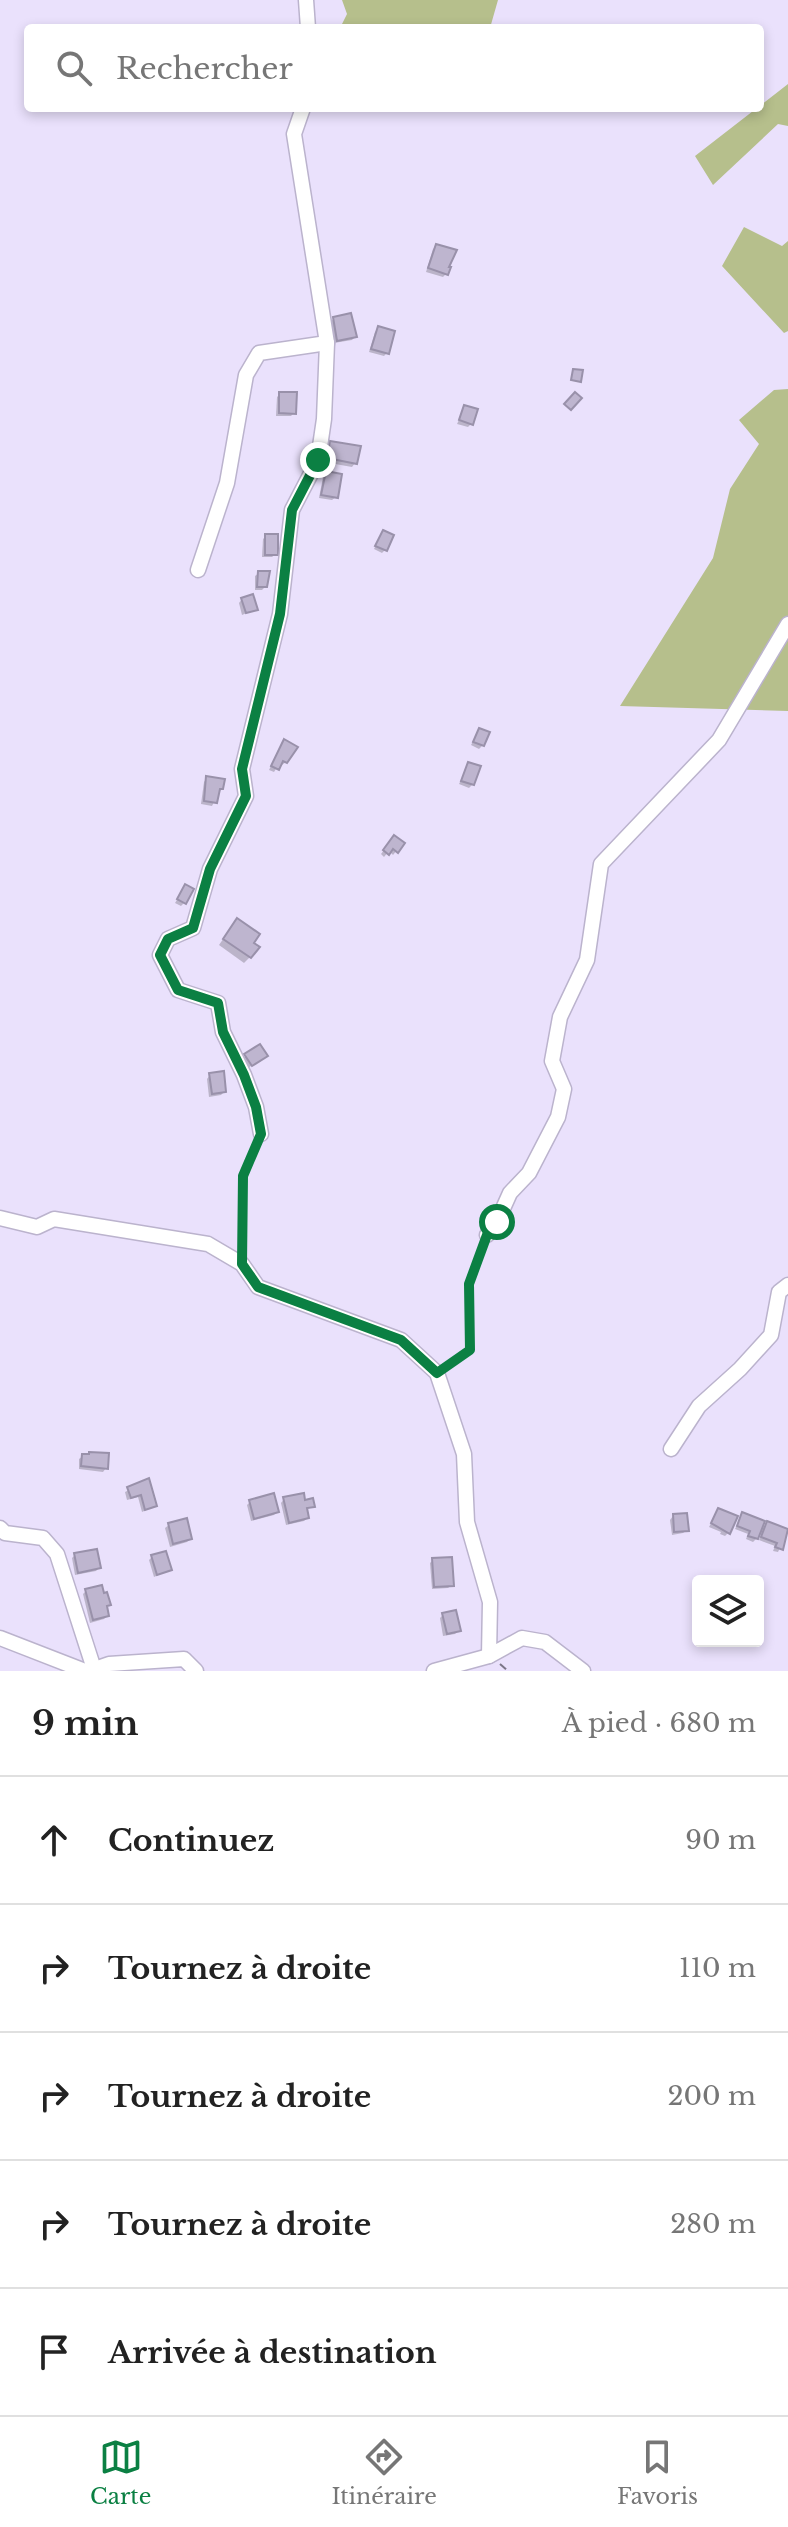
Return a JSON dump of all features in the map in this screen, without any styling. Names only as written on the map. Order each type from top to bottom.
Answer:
[{"type":"street","points":[[306,0],[308,24]]},
{"type":"street","points":[[261,1134],[256,1107],[223,1032],[218,1003],[178,990],[160,955],[168,939],[193,928],[210,869],[246,796],[242,769],[280,614],[292,510],[318,460],[324,419],[327,343],[294,134],[302,112]]},
{"type":"street","points":[[198,570],[227,483],[246,375],[259,353],[327,343]]},
{"type":"street","points":[[487,1235],[497,1222],[510,1193],[529,1173],[558,1117],[564,1089],[552,1061],[560,1017],[587,960],[601,864],[719,740],[788,624]]},
{"type":"street","points":[[0,1218],[37,1227],[54,1219],[208,1244],[242,1264],[258,1287],[401,1340],[437,1373],[464,1454],[467,1522],[490,1602],[489,1656]]},
{"type":"street","points":[[671,1449],[699,1406],[740,1369],[771,1335],[779,1292],[788,1285]]},
{"type":"street","points":[[0,1528],[5,1533],[43,1538],[57,1554],[90,1670]]},
{"type":"street","points":[[0,1638],[90,1670],[109,1664],[184,1659],[198,1671]]},
{"type":"street","points":[[434,1671],[489,1656],[522,1638],[545,1642],[583,1671]]},
{"type":"street","points":[[189,1671],[198,1671]]},
{"type":"path","points":[[242,1264],[243,1176],[261,1134]]},
{"type":"path","points":[[437,1373],[470,1350],[469,1284],[487,1235]]},
{"type":"green space","points":[[342,0],[498,0],[491,24],[342,24],[347,14]]},
{"type":"green space","points":[[788,84],[788,126],[778,124],[713,185],[695,156],[752,112],[764,112],[764,103]]},
{"type":"green space","points":[[744,227],[782,246],[788,241],[788,331],[784,333],[722,266]]},
{"type":"green space","points":[[788,389],[788,711],[620,706],[713,558],[730,489],[759,444],[739,420],[774,390]]},
{"type":"building","points":[[436,244],[457,250],[448,275],[428,268]]},
{"type":"building","points":[[351,313],[357,337],[337,341],[333,317]]},
{"type":"building","points":[[378,326],[395,331],[389,354],[371,349]]},
{"type":"building","points":[[573,369],[583,370],[581,382],[571,380]]},
{"type":"building","points":[[279,392],[297,392],[296,414],[279,413]]},
{"type":"building","points":[[575,392],[582,398],[571,410],[564,404]]},
{"type":"building","points":[[464,405],[478,409],[473,425],[459,420]]},
{"type":"building","points":[[330,441],[361,446],[357,464],[327,458]]},
{"type":"building","points":[[326,471],[342,474],[338,498],[321,495]]},
{"type":"building","points":[[383,530],[394,535],[387,551],[375,546]]},
{"type":"building","points":[[265,534],[278,534],[278,555],[265,555]]},
{"type":"building","points":[[258,571],[270,571],[267,587],[257,587]]},
{"type":"building","points":[[253,594],[258,610],[246,613],[241,598]]},
{"type":"building","points":[[479,728],[490,732],[484,746],[473,742]]},
{"type":"building","points":[[284,739],[298,747],[287,763],[283,761],[279,770],[271,766]]},
{"type":"building","points":[[468,762],[481,766],[474,785],[461,781]]},
{"type":"building","points":[[206,776],[225,779],[217,803],[204,801]]},
{"type":"building","points":[[394,835],[405,843],[398,853],[393,849],[389,855],[383,850]]},
{"type":"building","points":[[185,884],[194,889],[186,904],[177,899]]},
{"type":"building","points":[[237,918],[260,934],[254,943],[260,947],[251,958],[223,939]]},
{"type":"building","points":[[260,1044],[268,1056],[252,1066],[244,1054]]},
{"type":"building","points":[[224,1071],[226,1092],[212,1094],[209,1073]]},
{"type":"building","points":[[109,1453],[108,1469],[81,1466],[82,1454]]},
{"type":"building","points":[[149,1478],[157,1506],[145,1510],[141,1495],[131,1498],[127,1487]]},
{"type":"building","points":[[274,1493],[279,1512],[254,1519],[249,1500]]},
{"type":"building","points":[[304,1493],[305,1500],[313,1498],[315,1507],[307,1508],[309,1518],[289,1523],[283,1497]]},
{"type":"building","points":[[718,1508],[738,1516],[730,1534],[711,1523]]},
{"type":"building","points":[[742,1512],[765,1521],[758,1539],[748,1536],[750,1531],[737,1526]]},
{"type":"building","points":[[687,1513],[689,1531],[674,1532],[673,1514]]},
{"type":"building","points":[[187,1518],[192,1539],[173,1544],[168,1523]]},
{"type":"building","points":[[767,1521],[788,1529],[783,1550],[775,1547],[777,1543],[761,1537]]},
{"type":"building","points":[[97,1549],[101,1568],[78,1573],[74,1553]]},
{"type":"building","points":[[166,1551],[172,1570],[157,1575],[151,1555]]},
{"type":"building","points":[[452,1557],[454,1586],[434,1587],[432,1558]]},
{"type":"building","points":[[102,1585],[111,1605],[107,1606],[109,1616],[93,1620],[85,1589]]},
{"type":"building","points":[[456,1610],[461,1631],[447,1634],[442,1613]]},
{"type":"route","points":[[318,460],[292,510],[280,614],[242,769],[246,796],[210,869],[193,928],[168,939],[160,955],[178,990],[218,1003],[223,1032],[256,1107],[261,1134],[243,1176],[242,1264],[258,1287],[401,1340],[437,1373],[470,1350],[469,1284],[487,1235],[497,1222]]}]
